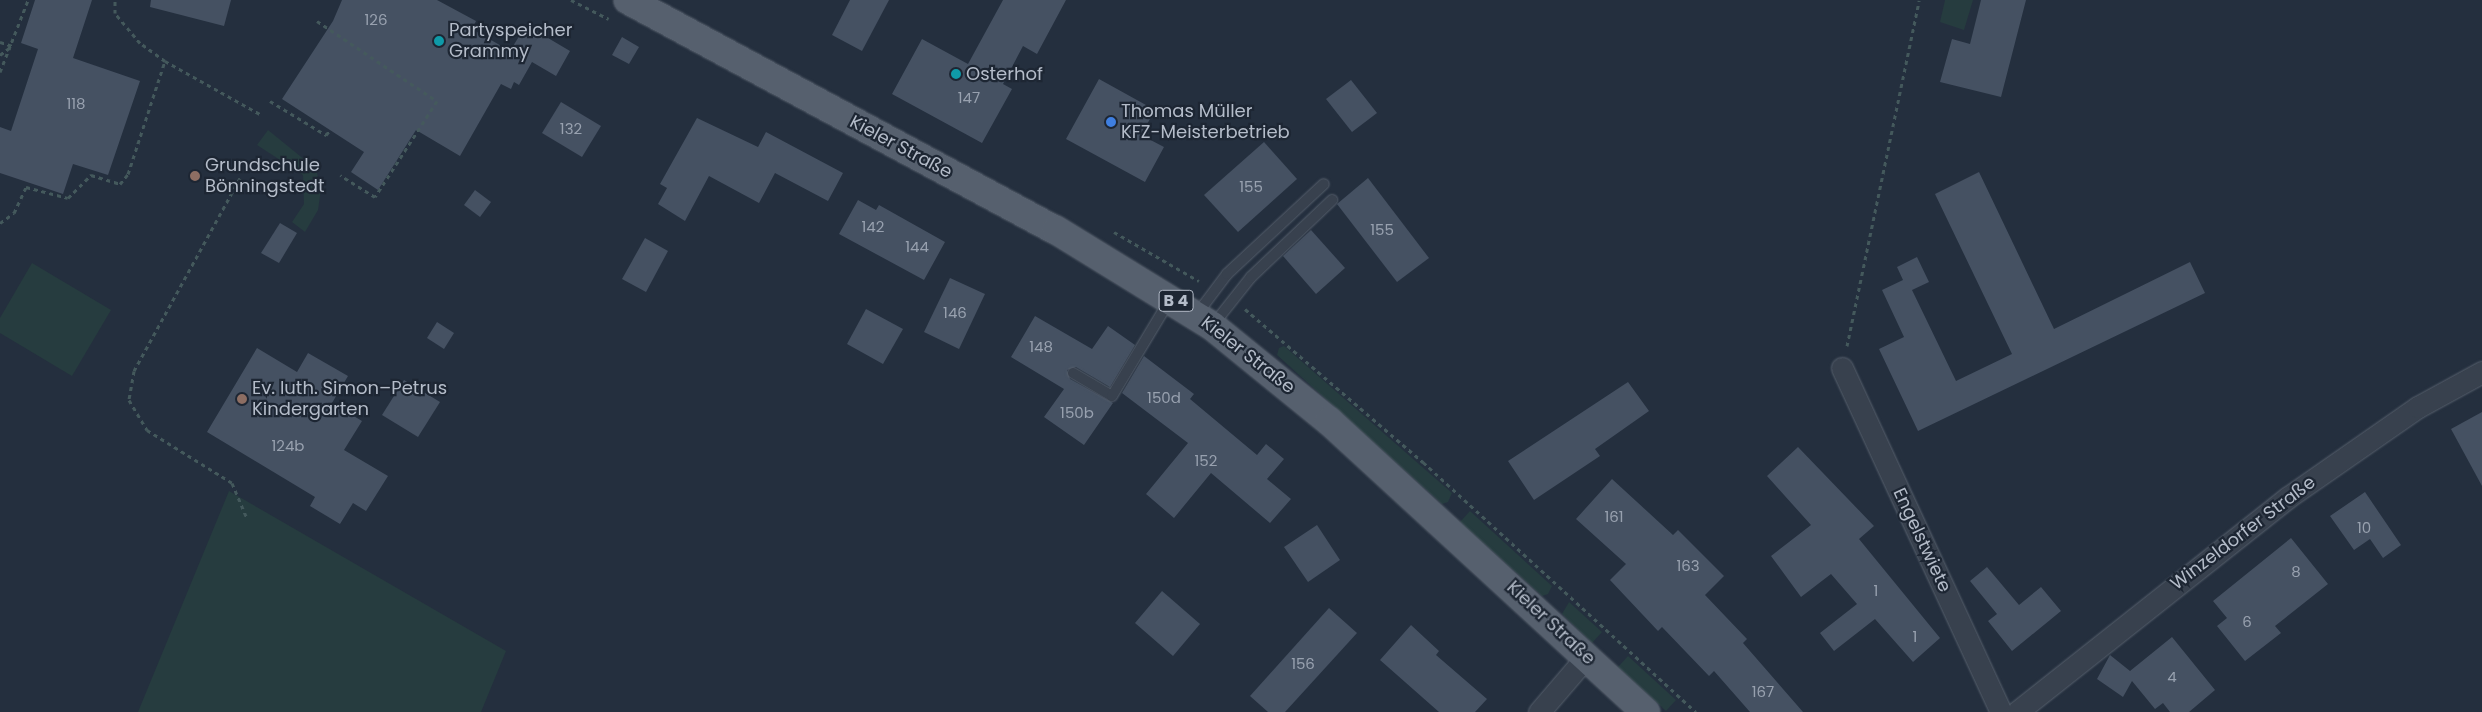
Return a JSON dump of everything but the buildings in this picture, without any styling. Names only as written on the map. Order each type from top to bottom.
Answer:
[{"type":"main road","name":"Kieler Straße","points":[[620,10],[1056,230],[1171,298],[1204,321],[1329,421],[1646,712]]},
{"type":"street","name":"Engelstwiete","points":[[1842,368],[2001,712]]},
{"type":"street","name":"Winzeldorfer Straße","points":[[2017,712],[2287,498],[2418,407],[2482,372]]},
{"type":"street","points":[[1540,712],[1587,656]]},
{"type":"lane","points":[[1204,321],[1227,274],[1324,184]]},
{"type":"lane","points":[[1204,321],[1332,200]]},
{"type":"lane","points":[[1074,373],[1112,396],[1171,298]]},
{"type":"path","points":[[0,72],[12,46],[28,0]]},
{"type":"path","points":[[115,0],[115,13],[140,43],[165,60],[260,114]]},
{"type":"path","points":[[571,0],[620,10]]},
{"type":"path","points":[[1842,368],[1919,0]]},
{"type":"path","points":[[317,21],[438,100],[374,197],[340,175]]},
{"type":"path","points":[[0,42],[12,46]]},
{"type":"path","points":[[0,55],[12,46]]},
{"type":"path","points":[[0,224],[14,213],[26,187],[68,198],[91,175],[120,184],[128,174],[165,60]]},
{"type":"path","points":[[270,101],[326,135],[330,130]]},
{"type":"path","points":[[240,178],[134,371],[129,400],[147,430],[232,483],[247,518]]},
{"type":"green space","points":[[1945,0],[1973,0],[1964,30],[1940,22]]},
{"type":"green space","points":[[268,130],[316,169],[321,189],[318,210],[305,232],[292,222],[304,204],[303,175],[257,145]]},
{"type":"green space","points":[[32,263],[111,310],[72,376],[0,333],[0,318]]},
{"type":"green space","points":[[1284,346],[1452,493],[1448,502],[1442,504],[1277,355],[1279,348]]},
{"type":"green space","points":[[229,491],[506,651],[481,712],[138,712]]},
{"type":"green space","points":[[1470,511],[1552,586],[1548,594],[1542,596],[1460,522]]},
{"type":"green space","points":[[1569,602],[1602,632],[1592,643],[1562,614]]},
{"type":"green space","points":[[1628,656],[1676,700],[1666,711],[1618,667]]},
{"type":"place","name":"Partyspeicher Grammy","points":[[439,41]]},
{"type":"place","name":"Osterhof","points":[[956,74]]},
{"type":"place","name":"Thomas Müller KFZ-Meisterbetrieb","points":[[1111,122]]},
{"type":"place","name":"Grundschule Bönningstedt","points":[[195,176]]},
{"type":"place","name":"Ev. luth. Simon–Petrus Kindergarten","points":[[242,399]]}]
